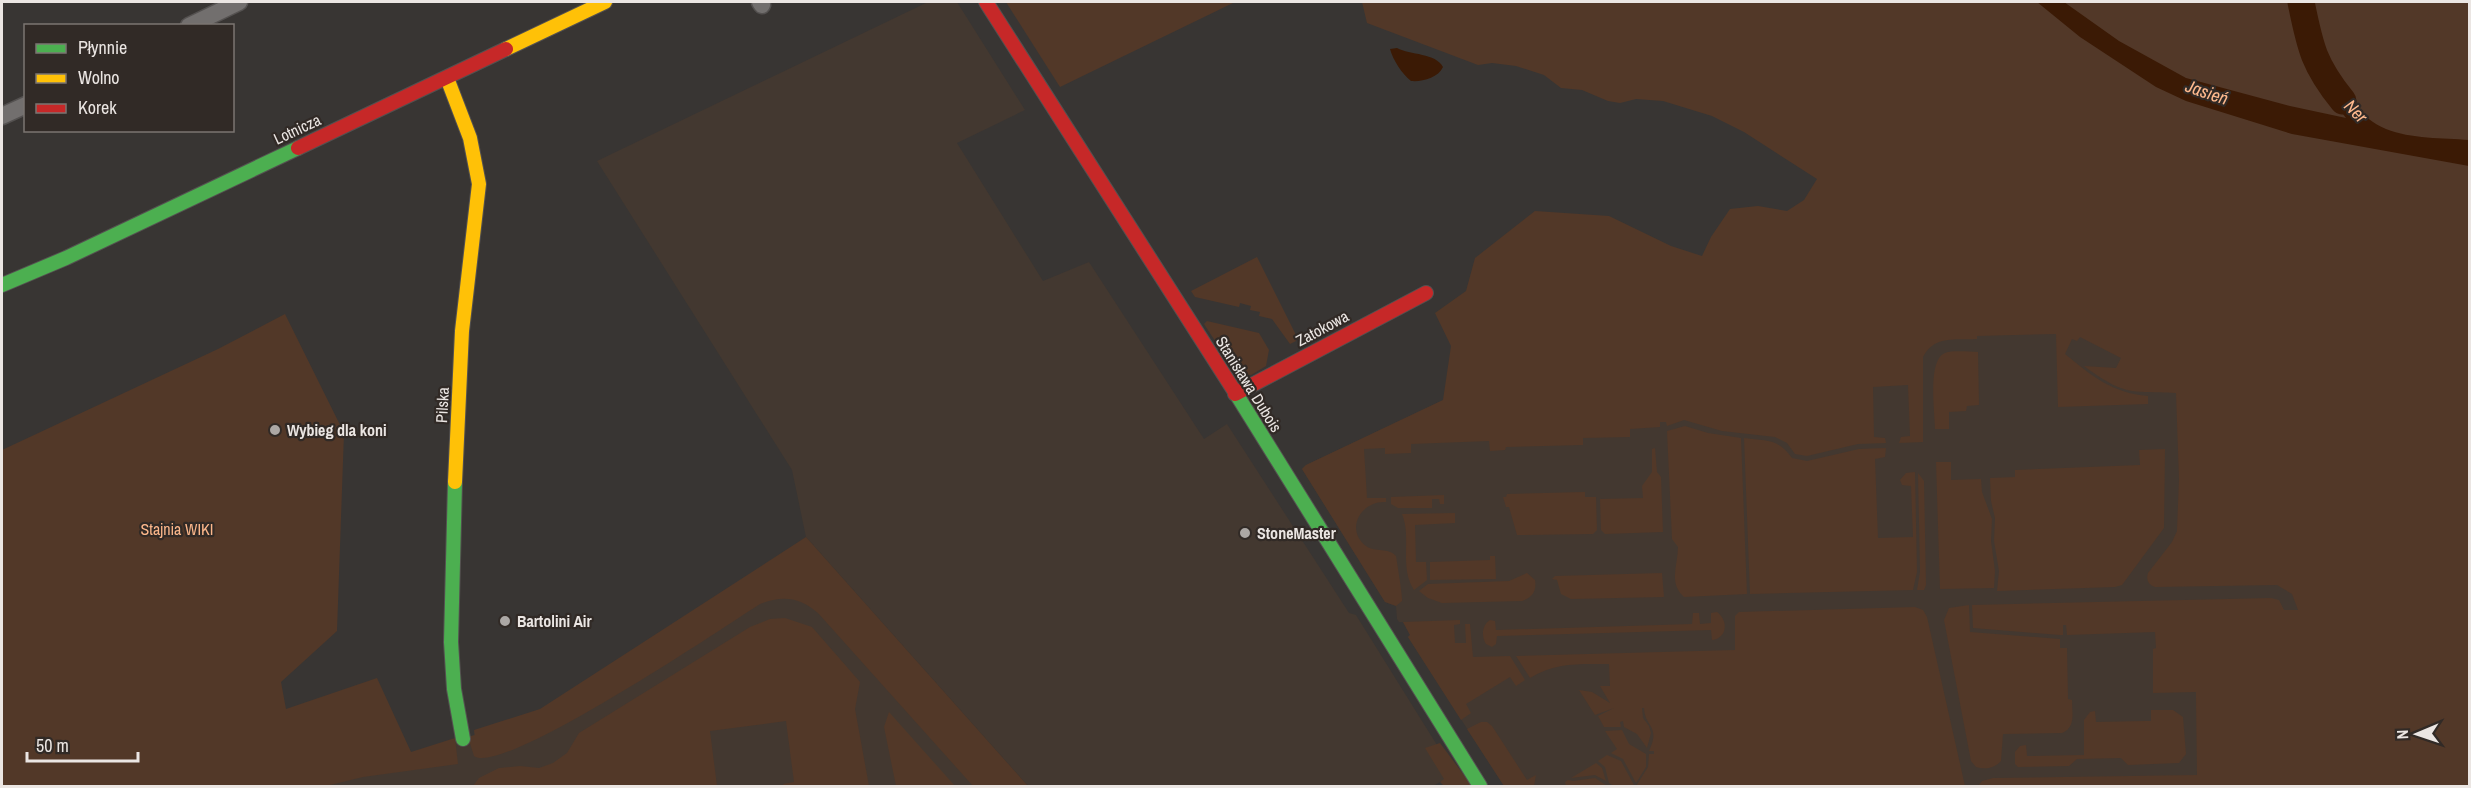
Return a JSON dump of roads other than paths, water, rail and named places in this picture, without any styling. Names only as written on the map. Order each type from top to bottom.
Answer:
[{"type":"street","points":[[193,24],[239,2]]},
{"type":"street","name":"Lotnicza","points":[[2,285],[66,258],[605,2]]},
{"type":"street","name":"Stanisława Dubois","points":[[986,2],[1480,786]]},
{"type":"street","name":"Pilska","points":[[447,78],[473,146],[479,184],[462,331],[450,642],[454,689],[463,739]]},
{"type":"street","points":[[2,116],[24,106]]},
{"type":"street","name":"Zatokowa","points":[[1235,394],[1426,293]]},
{"type":"water","name":"Jasień","points":[[2037,2],[2064,2],[2119,41],[2186,78],[2290,106],[2346,118],[2331,98],[2320,71],[2359,111],[2386,129],[2416,136],[2469,140],[2469,166],[2292,134],[2186,101],[2156,87],[2080,37]]},
{"type":"water","points":[[1397,48],[1435,59],[1443,67],[1441,71],[1429,78],[1411,81],[1401,71],[1391,53],[1390,49]]},
{"type":"waterway","name":"Ner","points":[[2301,2],[2314,54],[2325,76],[2343,101]]},
{"type":"place","name":"Wybieg dla koni","points":[[275,430]]},
{"type":"place","name":"StoneMaster","points":[[1245,533]]},
{"type":"place","name":"Bartolini Air","points":[[505,621]]},
{"type":"park label","name":"Stajnia WIKI","points":[[177,529]]}]
